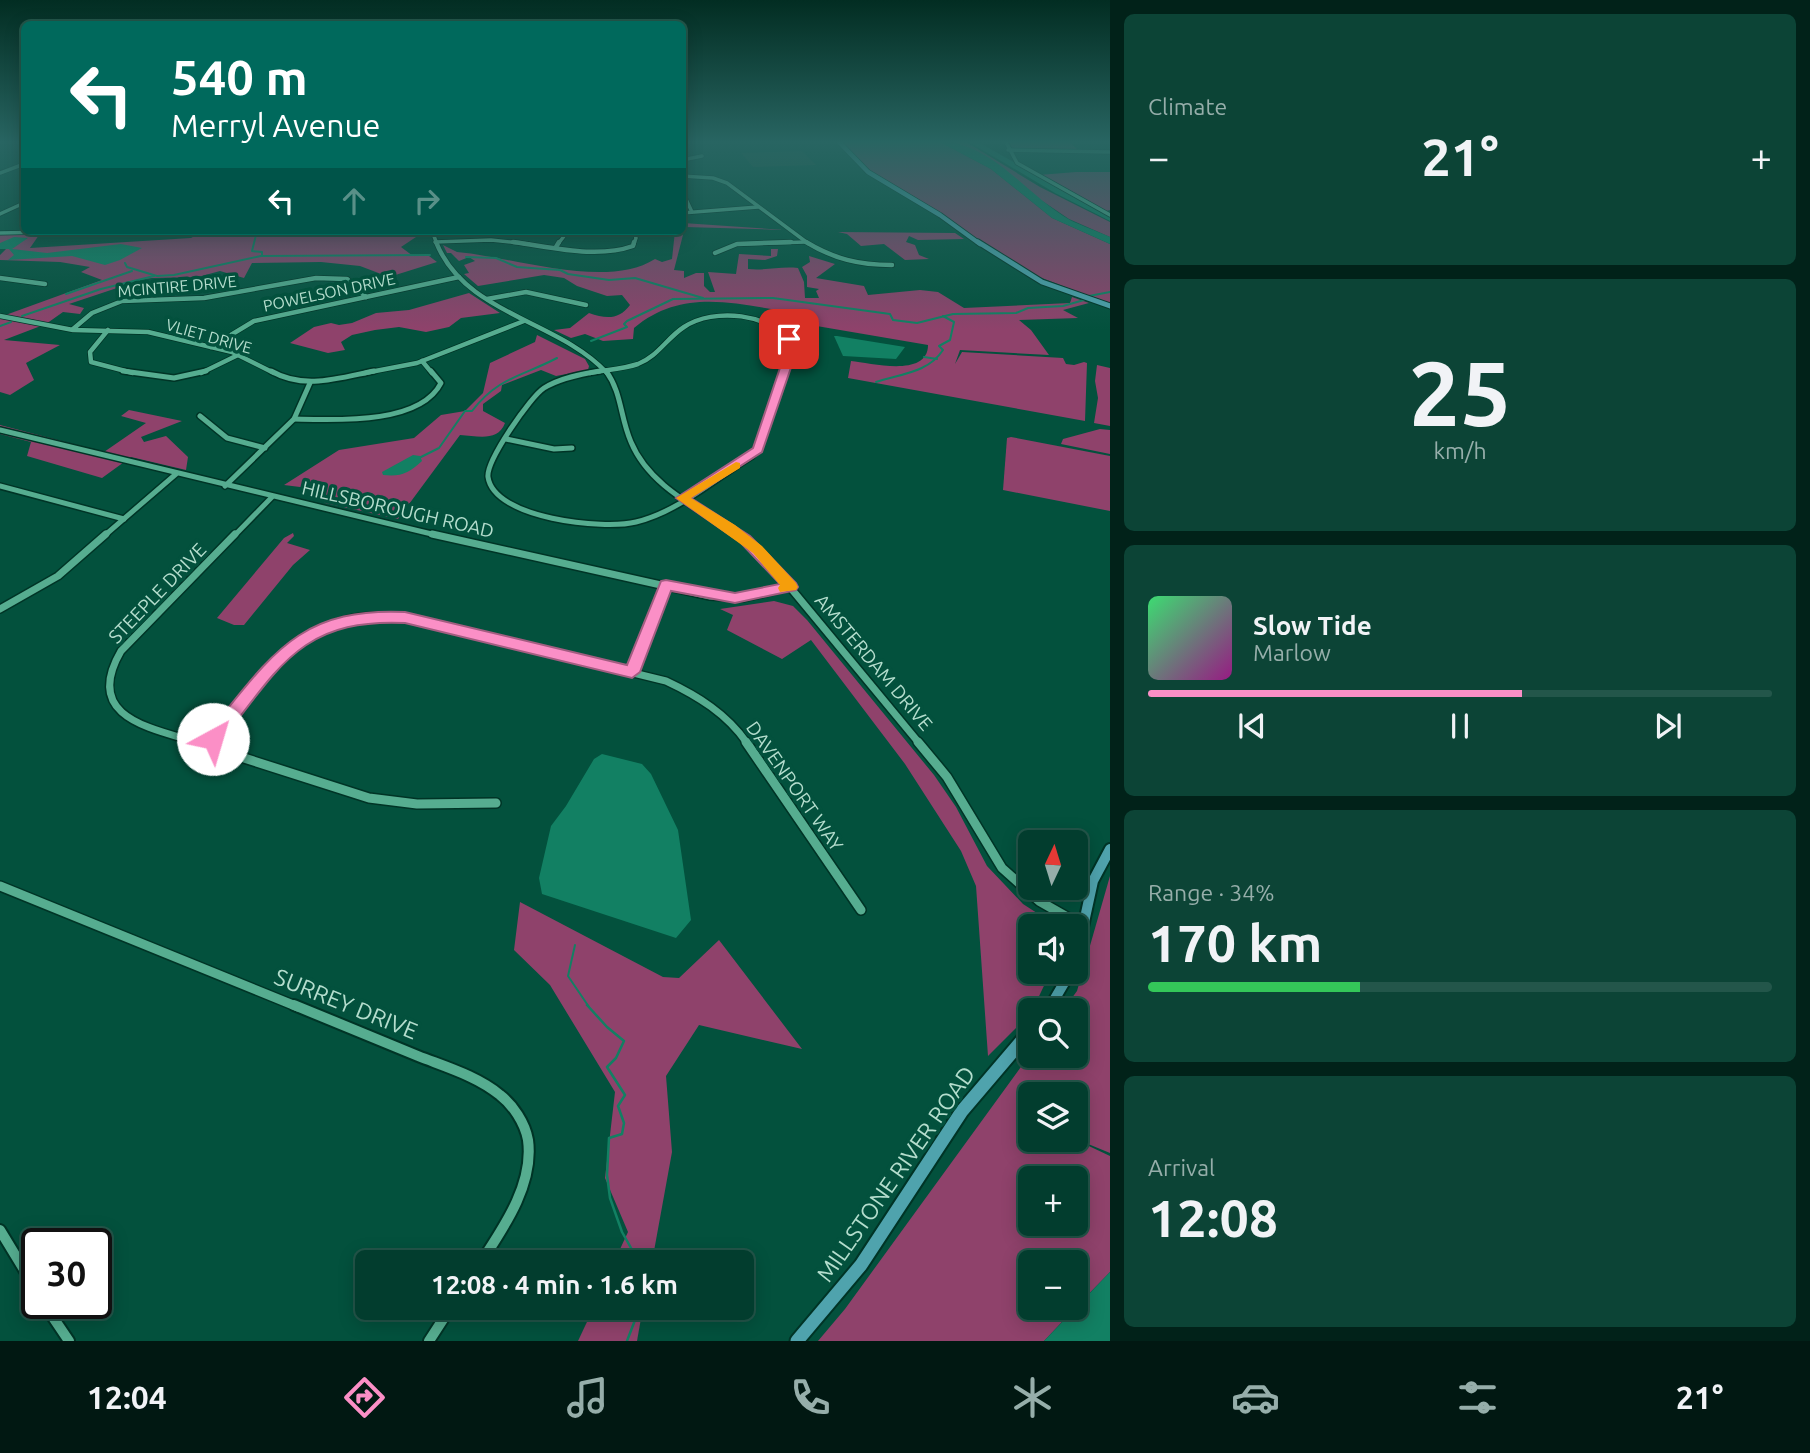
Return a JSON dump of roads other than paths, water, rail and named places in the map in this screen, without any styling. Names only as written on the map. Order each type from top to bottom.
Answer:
[{"type":"main road","points":[[922,205],[1018,270],[1062,290],[1110,306]]},
{"type":"main road","points":[[1086,914],[1093,881],[1110,849]]},
{"type":"main road","name":"MILLSTONE RIVER ROAD","points":[[796,1341],[861,1265],[962,1111],[1018,1045]]},
{"type":"street","points":[[0,214],[21,205]]},
{"type":"street","points":[[689,205],[692,212]]},
{"type":"street","points":[[756,205],[823,254],[841,262],[863,266],[892,265]]},
{"type":"street","points":[[1091,205],[1110,215]]},
{"type":"street","points":[[686,213],[759,207]]},
{"type":"street","points":[[0,233],[21,233]]},
{"type":"street","name":"AMSTERDAM DRIVE","points":[[433,235],[445,261],[459,277],[487,299],[587,355],[607,371],[620,392],[629,438],[637,455],[652,474],[682,498],[745,539],[790,587],[947,777],[1002,868],[1039,901],[1062,914]]},
{"type":"street","points":[[556,247],[565,235]]},
{"type":"street","points":[[435,242],[483,239],[601,252],[622,250],[635,244],[634,235]]},
{"type":"street","points":[[715,253],[737,244],[806,242]]},
{"type":"street","name":"MCINTIRE DRIVE","points":[[73,330],[92,313],[121,302],[219,297],[325,277],[343,278],[352,282],[366,297]]},
{"type":"street","name":"POWELSON DRIVE","points":[[211,347],[254,321],[459,277]]},
{"type":"street","points":[[0,278],[45,284]]},
{"type":"street","points":[[487,299],[526,292],[586,305]]},
{"type":"street","name":"VLIET DRIVE","points":[[0,317],[73,330],[148,332],[240,354],[281,377],[310,384],[422,361],[524,321]]},
{"type":"street","points":[[709,317],[739,317],[757,321],[777,329],[789,339],[792,350],[758,450],[644,519],[617,525],[587,523],[522,509],[501,499],[489,483],[489,467],[542,389],[561,381],[607,371],[645,361],[687,323],[709,317]]},
{"type":"street","points":[[108,330],[90,352],[91,362],[152,378],[174,380],[199,376],[240,354]]},
{"type":"street","points":[[296,419],[354,420],[412,408],[429,401],[438,393],[441,383],[422,361]]},
{"type":"street","points":[[227,486],[296,419],[310,384]]},
{"type":"street","points":[[200,416],[227,438],[267,448]]},
{"type":"street","name":"HILLSBOROUGH ROAD","points":[[0,430],[271,497],[666,585],[735,598],[790,587]]},
{"type":"street","points":[[506,439],[554,449],[572,448]]},
{"type":"street","points":[[0,608],[58,576],[176,474]]},
{"type":"street","points":[[0,486],[124,519]]},
{"type":"street","name":"STEEPLE DRIVE","points":[[271,497],[128,644],[110,672],[110,698],[124,716],[142,725],[369,798],[417,804],[496,803]]},
{"type":"street","points":[[632,672],[666,585]]},
{"type":"street","name":"DAVENPORT WAY","points":[[207,746],[275,662],[291,647],[328,626],[361,617],[405,617],[632,672],[666,681],[690,692],[732,722],[861,910]]},
{"type":"street","name":"SURREY DRIVE","points":[[0,886],[493,1087],[504,1096],[522,1124],[528,1169],[515,1210],[489,1250]]},
{"type":"street","points":[[0,1230],[21,1265]]},
{"type":"street","points":[[54,1319],[69,1341]]},
{"type":"street","points":[[429,1341],[443,1320]]},
{"type":"waterway","points":[[256,235],[252,251],[262,252],[262,256]]},
{"type":"waterway","points":[[262,256],[430,255]]},
{"type":"waterway","points":[[125,263],[127,267],[157,276],[174,275],[262,256]]},
{"type":"waterway","points":[[466,257],[496,258],[517,267],[560,270],[568,274],[609,280],[635,278],[703,298]]},
{"type":"waterway","points":[[66,294],[132,271]]},
{"type":"waterway","points":[[22,316],[101,289],[154,276]]},
{"type":"waterway","points":[[1089,296],[1110,292]]},
{"type":"waterway","points":[[591,341],[627,327],[624,324],[627,321],[673,299],[773,298],[890,314],[893,320],[917,323],[944,316]]},
{"type":"waterway","points":[[944,316],[1016,313],[1028,308],[1063,306],[1084,300]]},
{"type":"waterway","points":[[936,359],[943,350],[939,346],[950,340],[954,322],[944,316]]},
{"type":"waterway","points":[[0,326],[11,322]]},
{"type":"waterway","points":[[924,357],[936,359]]},
{"type":"waterway","points":[[421,457],[439,448],[465,411],[472,411],[491,391],[557,358]]},
{"type":"waterway","points":[[876,382],[913,372],[936,359]]},
{"type":"waterway","points":[[575,945],[568,976],[589,1007]]},
{"type":"waterway","points":[[587,1005],[624,1041],[616,1058],[607,1067],[625,1095],[618,1106],[624,1123],[622,1134],[609,1138],[607,1175],[610,1198],[622,1232],[632,1250]]},
{"type":"waterway","points":[[627,1341],[635,1320]]}]
